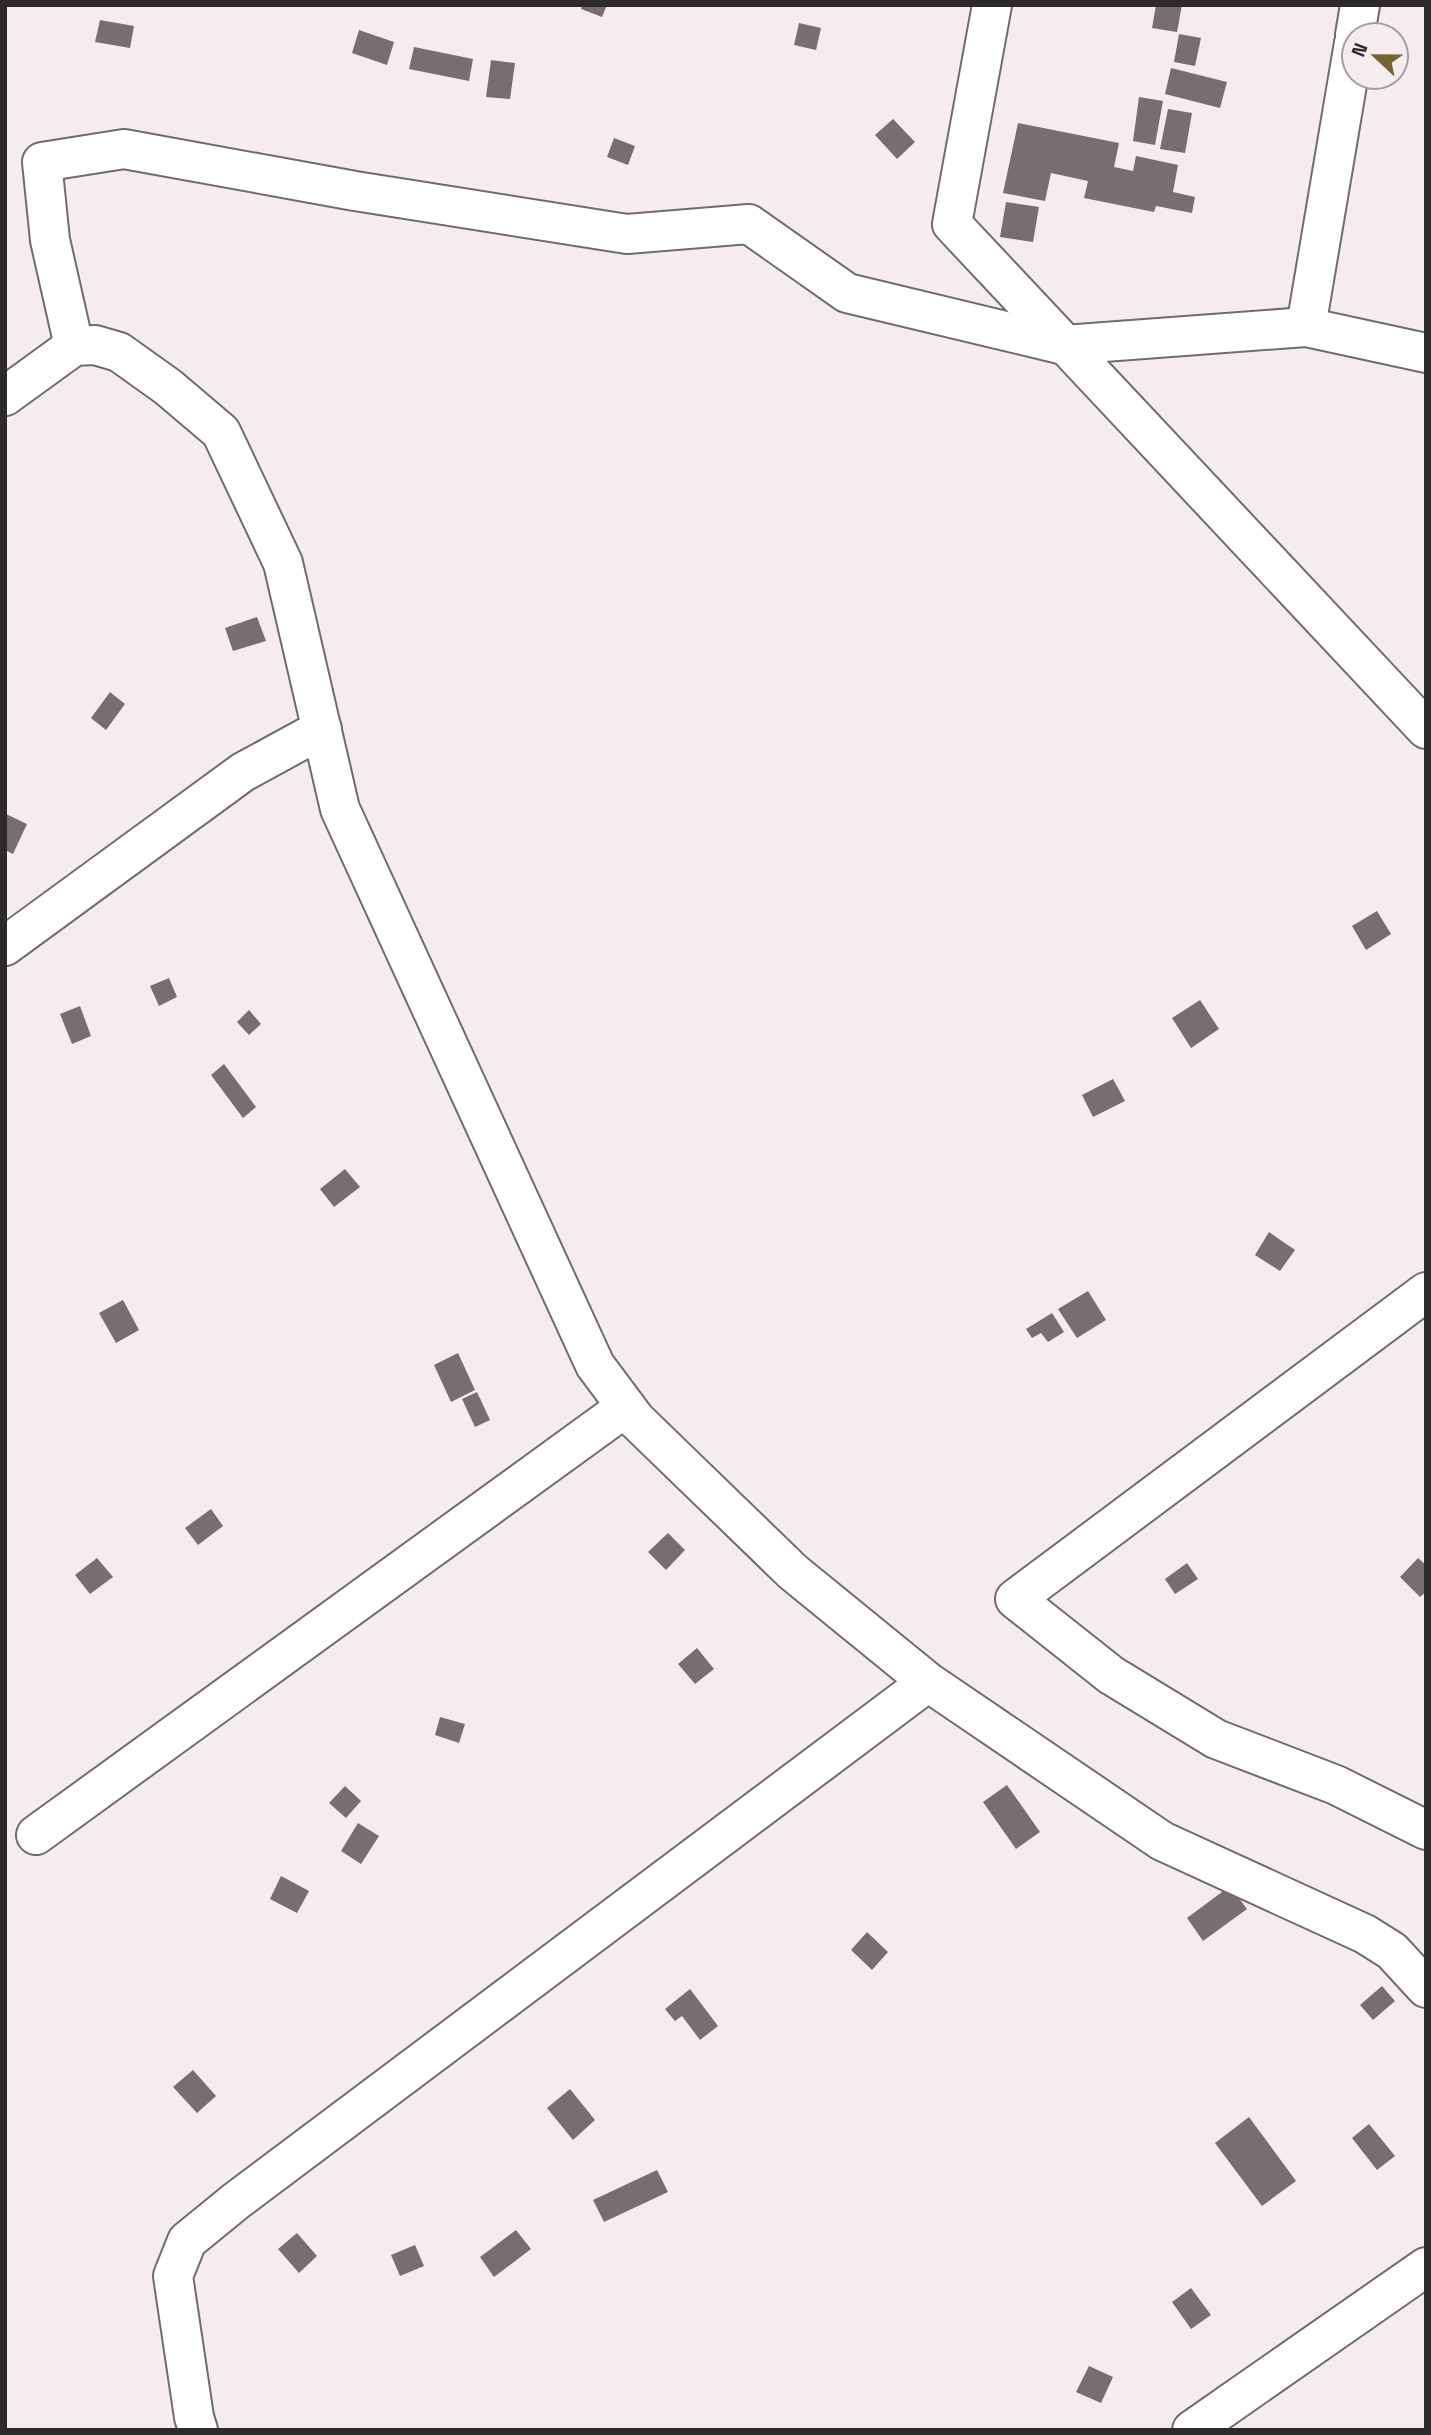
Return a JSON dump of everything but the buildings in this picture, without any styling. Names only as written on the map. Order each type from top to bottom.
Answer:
[{"type":"street","points":[[992,5],[952,224],[1426,729]]},
{"type":"street","points":[[1306,327],[1346,91]]},
{"type":"street","points":[[74,345],[50,240],[41,162],[124,149],[355,191],[627,234],[749,225],[848,293],[1064,345],[1306,327],[1426,353]]},
{"type":"street","points":[[5,396],[74,345],[95,345],[119,352],[168,387],[221,432],[283,563],[340,809],[594,1365],[636,1420],[793,1572],[928,1682],[1162,1841],[1365,1934],[1392,1951],[1426,1988]]},
{"type":"street","points":[[5,946],[243,772],[322,729]]},
{"type":"street","points":[[1426,1292],[1015,1599],[1111,1675],[1216,1739],[1336,1785],[1426,1830]]},
{"type":"street","points":[[36,1835],[626,1407]]},
{"type":"street","points":[[198,2430],[173,2276],[187,2241],[236,2201],[928,1682]]},
{"type":"street","points":[[1192,2430],[1426,2267]]}]
